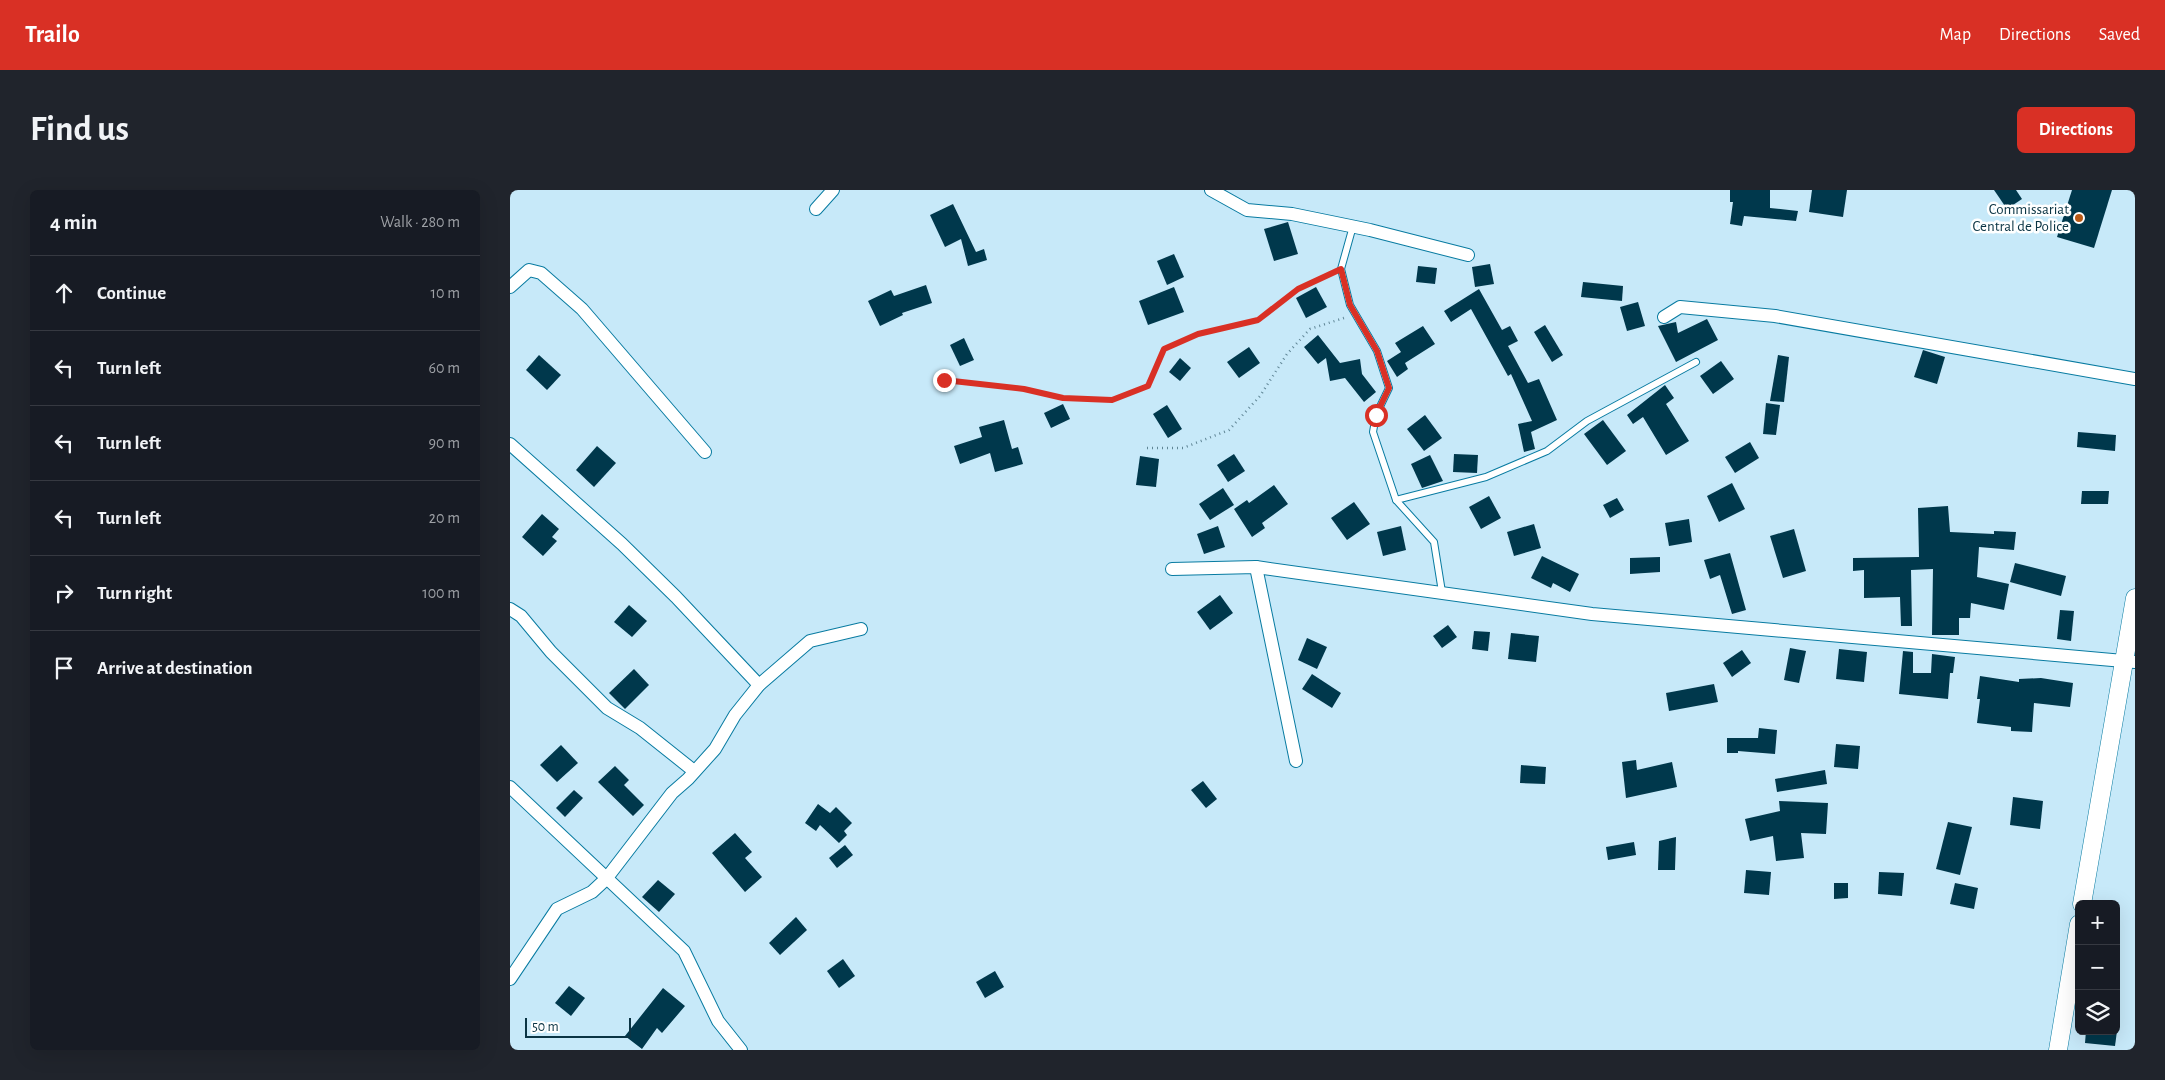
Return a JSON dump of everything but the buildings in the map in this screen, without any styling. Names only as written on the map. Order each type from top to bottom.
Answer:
[{"type":"main road","points":[[2083,900],[2129,661],[2135,598]]},
{"type":"main road","points":[[2058,1050],[2076,945]]},
{"type":"street","points":[[816,209],[833,190]]},
{"type":"street","points":[[1211,190],[1247,210],[1292,214],[1353,226],[1468,255]]},
{"type":"street","points":[[510,287],[529,270],[541,273],[582,309],[704,452]]},
{"type":"street","points":[[1664,317],[1680,307],[1775,316],[2135,379]]},
{"type":"street","points":[[510,444],[622,544],[676,597],[759,685]]},
{"type":"street","points":[[1256,566],[1296,761]]},
{"type":"street","points":[[1172,569],[1256,566],[1592,614],[2129,661]]},
{"type":"street","points":[[510,609],[521,616],[551,652],[607,708],[640,728],[694,771]]},
{"type":"street","points":[[510,980],[557,909],[592,892],[606,879],[672,793],[688,780],[715,749],[735,715],[759,685],[810,641],[861,629]]},
{"type":"street","points":[[510,786],[684,951],[718,1021],[741,1050]]},
{"type":"lane","points":[[1353,226],[1341,269],[1350,305],[1377,351],[1389,388],[1376,415],[1373,432],[1396,500],[1434,542],[1442,592]]},
{"type":"lane","points":[[1396,500],[1486,477],[1547,451],[1587,421],[1696,362]]},
{"type":"path","points":[[944,380],[1024,389],[1063,398],[1112,400],[1148,386],[1164,349],[1198,334],[1258,320],[1298,289],[1341,269]]},
{"type":"path","points":[[1147,448],[1183,448],[1229,430],[1260,396],[1287,354],[1310,329],[1356,314]]},
{"type":"place","name":"Commissariat Central de Police","points":[[2079,218]]},
{"type":"route","points":[[944,380],[1024,389],[1063,398],[1112,400],[1148,386],[1164,349],[1198,334],[1258,320],[1298,289],[1341,269],[1350,305],[1377,351],[1389,388],[1376,415]]}]
